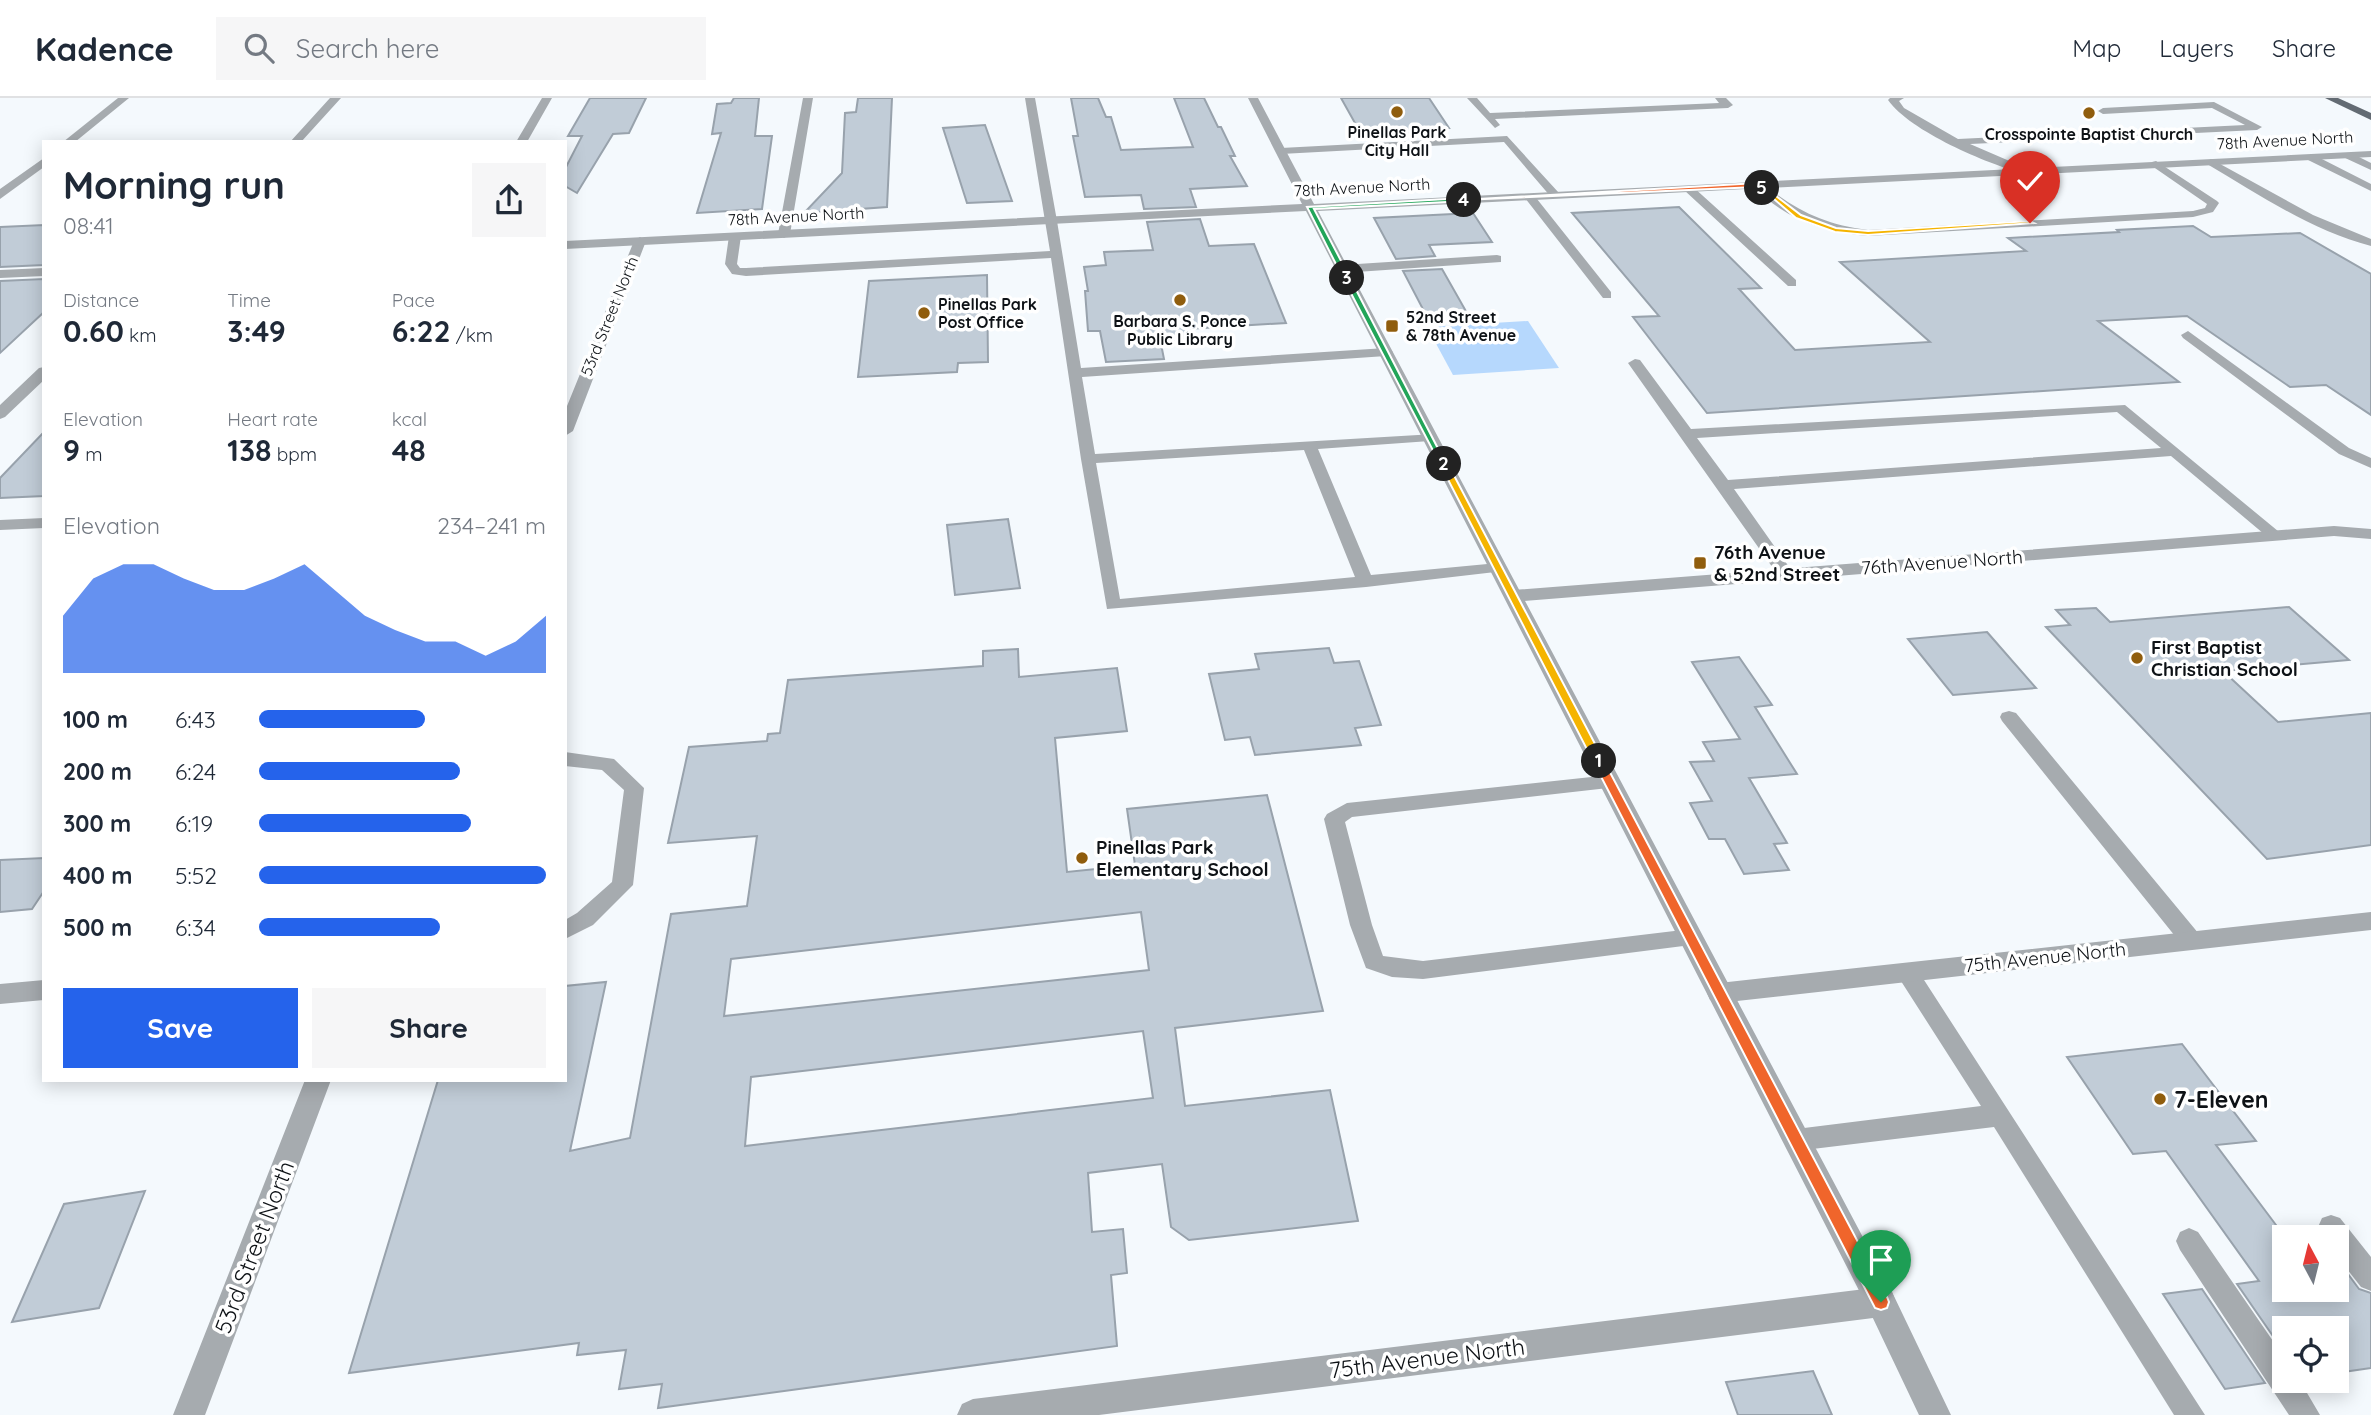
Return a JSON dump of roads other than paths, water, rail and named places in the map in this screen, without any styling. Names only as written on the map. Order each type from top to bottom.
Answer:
[{"type":"main road","points":[[2330,98],[2371,117]]},
{"type":"street","points":[[71,140],[124,98]]},
{"type":"street","points":[[297,140],[336,98]]},
{"type":"street","points":[[522,140],[547,98]]},
{"type":"street","points":[[784,234],[808,98]]},
{"type":"street","points":[[1030,98],[1051,221]]},
{"type":"street","points":[[1253,98],[1881,1302],[1935,1415]]},
{"type":"street","name":"78th Avenue North","points":[[567,245],[2371,154]]},
{"type":"street","points":[[0,195],[42,163]]},
{"type":"street","name":"53rd Street North","points":[[567,426],[640,241]]},
{"type":"street","points":[[0,274],[42,272]]},
{"type":"street","points":[[0,414],[42,372]]},
{"type":"street","points":[[0,525],[42,523]]},
{"type":"street","name":"76th Avenue North","points":[[1513,596],[2334,531],[2371,534]]},
{"type":"street","name":"75th Avenue North","points":[[1719,993],[2371,921]]},
{"type":"street","points":[[0,994],[42,989]]},
{"type":"street","name":"53rd Street North","points":[[189,1415],[317,1082]]},
{"type":"street","name":"75th Avenue North","points":[[973,1415],[1881,1302]]},
{"type":"lane","points":[[1472,98],[1555,195]]},
{"type":"lane","points":[[1487,116],[1728,105],[1720,98]]},
{"type":"lane","points":[[1899,98],[1893,100],[1905,114],[1958,142],[2024,171]]},
{"type":"lane","points":[[1958,142],[2257,127],[2214,105],[2103,111]]},
{"type":"lane","points":[[1281,151],[1507,139]]},
{"type":"lane","points":[[2347,155],[2371,167]]},
{"type":"lane","points":[[2310,157],[2371,188]]},
{"type":"lane","points":[[2211,162],[2340,234],[2371,243]]},
{"type":"lane","points":[[1758,185],[1781,205],[1815,225],[1868,233],[2193,214],[2209,210],[2213,202],[2156,164]]},
{"type":"lane","points":[[1688,188],[1792,283]]},
{"type":"lane","points":[[1529,196],[1607,295]]},
{"type":"lane","points":[[1051,221],[1113,605],[1498,568]]},
{"type":"lane","points":[[735,236],[731,264],[736,271],[746,272],[1056,254]]},
{"type":"lane","points":[[1342,269],[1497,260]]},
{"type":"lane","points":[[2188,335],[2344,451],[2371,464]]},
{"type":"lane","points":[[1074,373],[1386,352]]},
{"type":"lane","points":[[1634,363],[1786,574]]},
{"type":"lane","points":[[1687,434],[2120,408],[2276,536]]},
{"type":"lane","points":[[1088,459],[1430,437]]},
{"type":"lane","points":[[1309,445],[1366,582]]},
{"type":"lane","points":[[1724,485],[2174,451]]},
{"type":"lane","points":[[2009,717],[2191,940]]},
{"type":"lane","points":[[567,759],[607,764],[634,788],[622,885],[585,919],[567,929]]},
{"type":"lane","points":[[1610,782],[1347,810],[1334,819],[1361,925],[1374,962],[1392,968],[1423,970],[1691,938]]},
{"type":"lane","points":[[1907,972],[2191,1415]]},
{"type":"lane","points":[[1796,1140],[2000,1115]]},
{"type":"lane","points":[[2189,1241],[2306,1415]]},
{"type":"lane","points":[[2349,1250],[2371,1278]]},
{"type":"place","name":"Pinellas Park City Hall","points":[[1397,112]]},
{"type":"place","name":"Crosspointe Baptist Church","points":[[2089,113]]},
{"type":"place","name":"Barbara S. Ponce Public Library","points":[[1180,300]]},
{"type":"place","name":"Pinellas Park Post Office","points":[[924,313]]},
{"type":"place","name":"52nd Street & 78th Avenue","points":[[1392,326]]},
{"type":"place","name":"76th Avenue & 52nd Street","points":[[1700,563]]},
{"type":"place","name":"First Baptist Christian School","points":[[2137,658]]},
{"type":"place","name":"Pinellas Park Elementary School","points":[[1082,858]]},
{"type":"place","name":"7-Eleven","points":[[2160,1099]]}]
